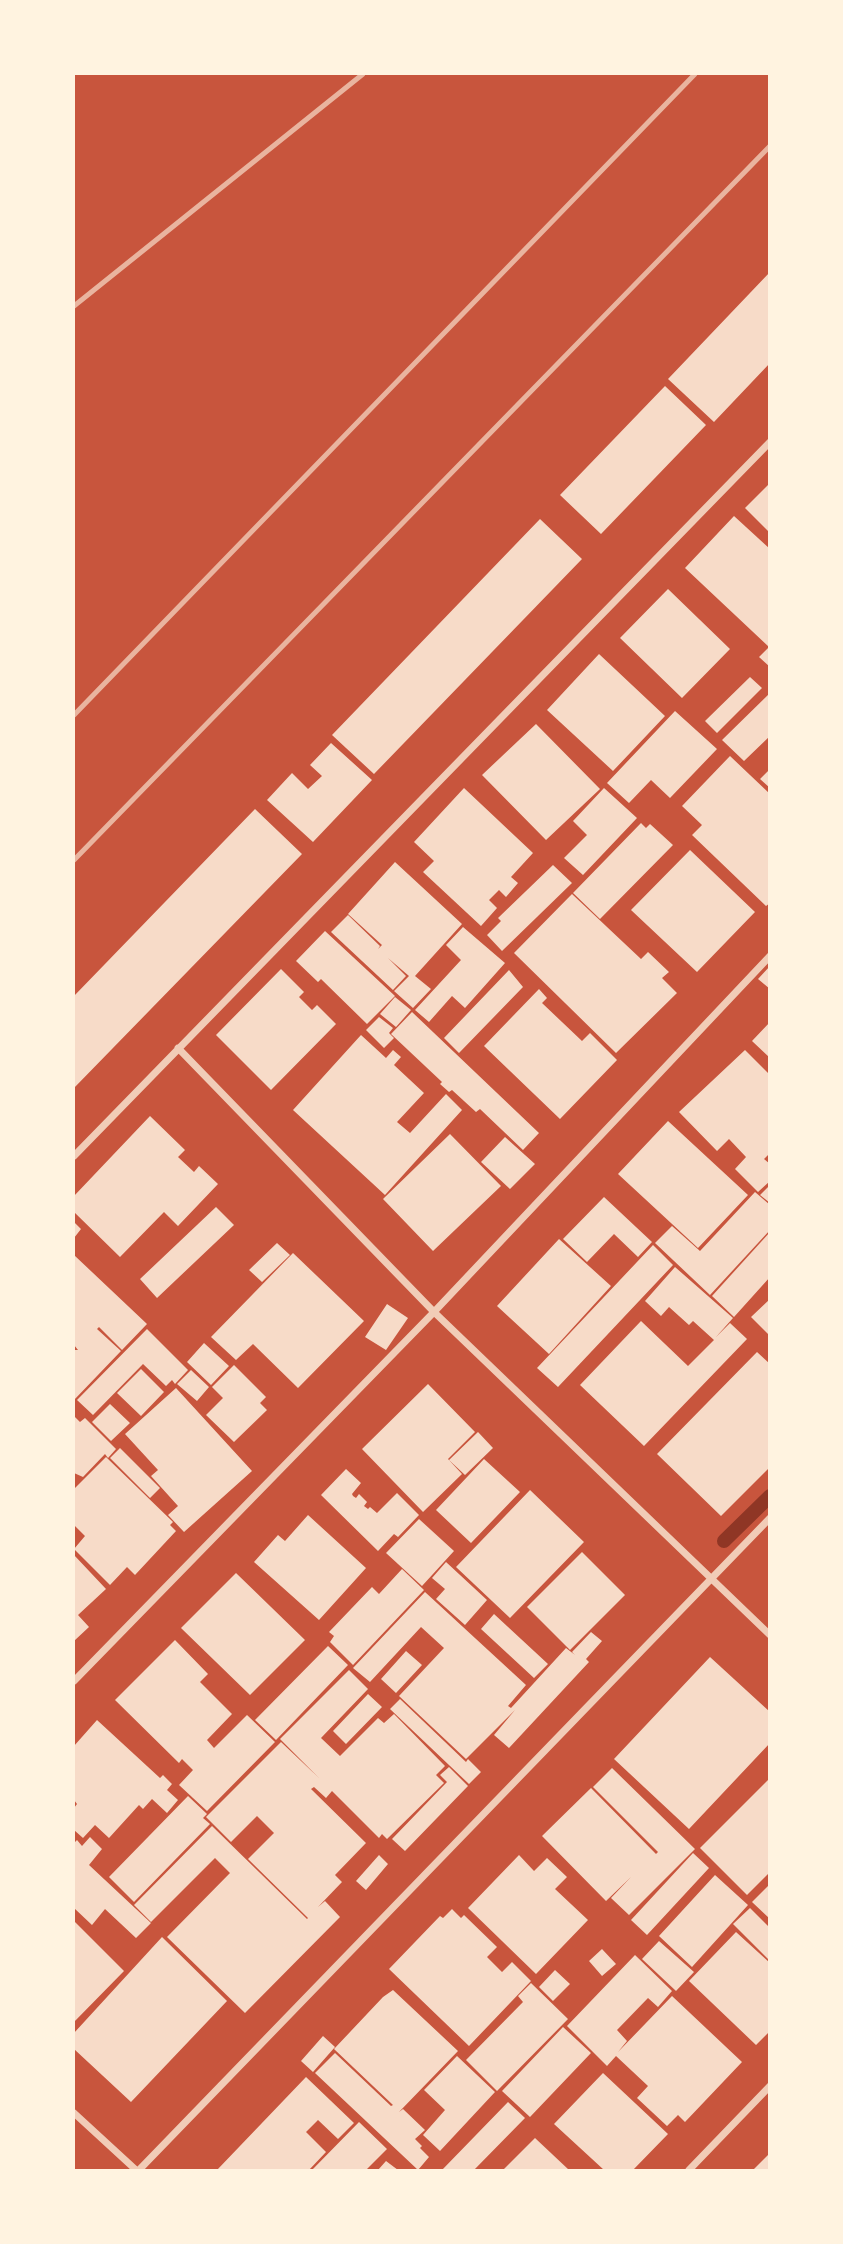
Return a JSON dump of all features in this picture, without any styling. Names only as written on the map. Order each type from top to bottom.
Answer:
[{"type":"street","points":[[74,1156],[769,442]]},
{"type":"street","points":[[74,1681],[435,1312],[769,956]]},
{"type":"street","points":[[178,1048],[435,1312],[769,1635]]},
{"type":"street","points":[[74,2113],[137,2171],[712,1580],[769,1518]]},
{"type":"street","points":[[689,2171],[769,2086]]},
{"type":"building","points":[[770,272],[770,363],[714,422],[668,379]]},
{"type":"building","points":[[665,386],[706,425],[601,534],[560,495]]},
{"type":"building","points":[[770,483],[770,533],[745,508]]},
{"type":"building","points":[[734,516],[770,549],[770,667],[759,657],[769,647],[685,568]]},
{"type":"building","points":[[540,519],[582,559],[374,774],[332,735]]},
{"type":"building","points":[[668,589],[730,649],[682,698],[620,638]]},
{"type":"building","points":[[599,654],[665,716],[613,771],[547,710]]},
{"type":"building","points":[[750,677],[762,688],[717,733],[705,721]]},
{"type":"building","points":[[770,693],[770,736],[744,761],[722,740]]},
{"type":"building","points":[[675,711],[717,749],[670,798],[651,780],[629,803],[607,783]]},
{"type":"building","points":[[536,724],[600,789],[546,840],[482,775]]},
{"type":"building","points":[[331,743],[372,780],[313,842],[267,800],[292,773],[308,789],[322,776],[310,765]]},
{"type":"building","points":[[730,756],[770,794],[770,903],[766,906],[692,835],[702,825],[682,806]]},
{"type":"building","points":[[770,769],[770,788],[760,779]]},
{"type":"building","points":[[464,788],[533,853],[511,877],[518,883],[506,897],[499,890],[489,900],[497,908],[481,926],[423,872],[434,861],[414,842]]},
{"type":"building","points":[[604,788],[637,818],[583,875],[564,858],[587,835],[573,821]]},
{"type":"building","points":[[255,809],[302,854],[74,1088],[74,996]]},
{"type":"building","points":[[641,823],[646,828],[650,824],[673,845],[600,919],[573,893]]},
{"type":"building","points":[[690,850],[755,912],[697,972],[631,910]]},
{"type":"building","points":[[395,862],[462,924],[415,976],[431,989],[413,1008],[394,991],[409,976],[388,958],[406,976],[393,990],[331,932],[348,915],[380,946],[378,949],[382,945],[348,914]]},
{"type":"building","points":[[553,865],[572,883],[502,951],[487,935],[501,921],[498,918]]},
{"type":"building","points":[[572,894],[641,959],[648,952],[669,972],[662,978],[677,993],[616,1053],[514,953]]},
{"type":"building","points":[[463,927],[505,963],[465,1008],[452,996],[429,1022],[415,1010],[461,960],[446,945]]},
{"type":"building","points":[[325,931],[395,996],[367,1024],[321,979],[318,982],[296,961]]},
{"type":"building","points":[[770,966],[770,989],[758,979]]},
{"type":"building","points":[[281,969],[304,992],[299,997],[312,1010],[317,1005],[336,1024],[271,1090],[216,1035]]},
{"type":"building","points":[[509,970],[523,987],[459,1053],[444,1038]]},
{"type":"building","points":[[539,989],[547,998],[542,1003],[582,1041],[590,1033],[617,1060],[560,1119],[484,1046]]},
{"type":"building","points":[[395,997],[411,1010],[396,1027],[380,1014]]},
{"type":"building","points":[[412,1012],[539,1133],[523,1150],[480,1109],[476,1112],[452,1090],[449,1092],[440,1084],[442,1082],[391,1034]]},
{"type":"building","points":[[379,1017],[393,1028],[389,1033],[394,1038],[384,1048],[366,1030]]},
{"type":"building","points":[[770,1022],[770,1058],[752,1041]]},
{"type":"building","points":[[361,1035],[386,1058],[393,1050],[401,1057],[394,1065],[424,1093],[397,1122],[410,1133],[446,1094],[462,1110],[385,1195],[293,1110]]},
{"type":"building","points":[[745,1050],[770,1075],[770,1153],[764,1159],[770,1164],[770,1181],[758,1192],[735,1169],[746,1157],[729,1139],[717,1151],[679,1112]]},
{"type":"building","points":[[150,1116],[185,1150],[178,1157],[194,1172],[199,1166],[218,1184],[178,1226],[164,1212],[120,1257],[74,1212],[74,1196]]},
{"type":"building","points":[[668,1121],[748,1195],[698,1248],[618,1174]]},
{"type":"building","points":[[450,1134],[501,1186],[433,1251],[383,1199]]},
{"type":"building","points":[[505,1137],[535,1164],[510,1189],[481,1162]]},
{"type":"building","points":[[770,1185],[770,1203],[760,1195]]},
{"type":"building","points":[[755,1192],[770,1205],[770,1230],[710,1295],[655,1243],[672,1226],[700,1251]]},
{"type":"building","points":[[604,1197],[652,1242],[638,1257],[614,1234],[587,1262],[563,1239]]},
{"type":"building","points":[[216,1207],[234,1225],[157,1298],[140,1279]]},
{"type":"building","points":[[74,1222],[81,1229],[74,1238]]},
{"type":"building","points":[[770,1232],[770,1277],[734,1317],[712,1296]]},
{"type":"building","points":[[559,1239],[611,1286],[549,1354],[497,1306]]},
{"type":"building","points":[[277,1243],[290,1255],[262,1282],[249,1270]]},
{"type":"building","points":[[653,1245],[673,1265],[558,1387],[537,1368]]},
{"type":"building","points":[[293,1253],[364,1321],[298,1388],[253,1344],[236,1360],[211,1337]]},
{"type":"building","points":[[74,1255],[147,1324],[122,1350],[99,1327],[97,1329],[121,1351],[74,1400],[74,1350],[78,1350],[74,1345]]},
{"type":"building","points":[[675,1267],[733,1318],[716,1337],[730,1323],[747,1339],[644,1446],[580,1385],[641,1321],[688,1366],[714,1340],[693,1321],[689,1325],[669,1307],[661,1316],[645,1301]]},
{"type":"building","points":[[770,1299],[770,1336],[751,1317]]},
{"type":"building","points":[[387,1304],[408,1318],[386,1350],[365,1337]]},
{"type":"building","points":[[147,1329],[188,1370],[175,1384],[172,1380],[166,1386],[143,1364],[93,1415],[77,1400]]},
{"type":"building","points":[[204,1343],[229,1366],[211,1385],[187,1362]]},
{"type":"building","points":[[757,1352],[770,1364],[770,1467],[721,1516],[657,1454]]},
{"type":"building","points":[[234,1365],[266,1397],[260,1403],[267,1410],[234,1442],[206,1415],[223,1398],[212,1387]]},
{"type":"building","points":[[141,1369],[164,1392],[141,1416],[117,1393]]},
{"type":"building","points":[[191,1370],[209,1387],[197,1401],[177,1384]]},
{"type":"building","points":[[428,1384],[475,1432],[448,1459],[462,1474],[423,1512],[362,1449]]},
{"type":"building","points":[[176,1388],[252,1471],[184,1532],[168,1515],[178,1506],[151,1476],[158,1470],[125,1434]]},
{"type":"building","points":[[110,1404],[130,1423],[111,1441],[92,1422]]},
{"type":"building","points":[[74,1416],[80,1422],[85,1418],[116,1449],[108,1458],[105,1454],[83,1477],[74,1473]]},
{"type":"building","points":[[478,1432],[493,1448],[465,1475],[449,1460]]},
{"type":"building","points":[[120,1448],[160,1488],[150,1498],[110,1458]]},
{"type":"building","points":[[106,1457],[173,1522],[170,1525],[176,1531],[135,1575],[127,1567],[110,1585],[74,1549],[85,1536],[74,1525],[74,1489]]},
{"type":"building","points":[[484,1459],[520,1492],[471,1543],[436,1510]]},
{"type":"building","points":[[346,1469],[361,1483],[353,1496],[356,1498],[359,1494],[367,1502],[364,1506],[368,1509],[370,1507],[377,1513],[397,1493],[419,1515],[398,1537],[394,1534],[378,1551],[321,1495]]},
{"type":"building","points":[[530,1490],[584,1542],[510,1618],[456,1567]]},
{"type":"building","points":[[308,1515],[366,1568],[319,1620],[254,1562],[278,1535],[285,1541]]},
{"type":"building","points":[[419,1519],[454,1551],[422,1586],[386,1553]]},
{"type":"building","points":[[582,1552],[625,1595],[570,1650],[527,1607]]},
{"type":"building","points":[[74,1555],[106,1589],[78,1615],[89,1627],[74,1641]]},
{"type":"building","points":[[446,1562],[487,1600],[465,1625],[436,1599],[445,1589],[432,1578]]},
{"type":"building","points":[[402,1569],[424,1590],[353,1665],[330,1642],[334,1636],[329,1632],[372,1587],[379,1594]]},
{"type":"building","points":[[236,1573],[305,1640],[250,1695],[181,1628]]},
{"type":"building","points":[[425,1592],[526,1685],[508,1706],[511,1708],[566,1648],[575,1655],[572,1652],[591,1632],[602,1641],[586,1659],[589,1662],[509,1748],[494,1735],[515,1710],[466,1759],[399,1696],[444,1648],[421,1627],[370,1682],[353,1668]]},
{"type":"building","points":[[494,1614],[548,1664],[534,1678],[481,1629]]},
{"type":"building","points":[[175,1640],[208,1674],[200,1682],[232,1714],[207,1740],[214,1748],[247,1715],[275,1742],[207,1811],[179,1785],[193,1770],[182,1759],[179,1763],[115,1700]]},
{"type":"building","points":[[328,1646],[348,1665],[276,1740],[255,1720]]},
{"type":"building","points":[[406,1651],[422,1665],[396,1693],[381,1679]]},
{"type":"building","points":[[710,1657],[770,1712],[770,1743],[689,1829],[614,1759]]},
{"type":"building","points":[[349,1670],[368,1689],[321,1738],[340,1756],[378,1718],[384,1723],[394,1714],[445,1766],[436,1775],[444,1783],[387,1839],[382,1834],[379,1838],[332,1791],[326,1798],[314,1787],[311,1789],[366,1843],[335,1875],[342,1882],[318,1907],[325,1901],[340,1917],[245,2013],[167,1937],[230,1873],[215,1858],[151,1922],[134,1905],[212,1826],[308,1918],[248,1859],[274,1833],[257,1816],[231,1842],[206,1817],[281,1742],[319,1778],[280,1739]]},
{"type":"building","points":[[368,1694],[382,1707],[346,1744],[333,1731]]},
{"type":"building","points":[[400,1699],[466,1762],[468,1759],[481,1772],[469,1784],[390,1709]]},
{"type":"building","points":[[97,1720],[160,1778],[163,1775],[172,1784],[167,1790],[178,1800],[167,1813],[152,1799],[143,1809],[139,1805],[109,1838],[95,1825],[83,1838],[74,1830],[74,1808],[77,1804],[74,1800],[74,1746]]},
{"type":"building","points":[[449,1767],[468,1786],[405,1851],[392,1839],[447,1782],[440,1775]]},
{"type":"building","points":[[612,1768],[695,1849],[629,1915],[611,1898],[631,1877],[606,1901],[542,1836],[591,1788],[656,1854],[658,1852],[593,1787]]},
{"type":"building","points":[[770,1778],[770,1872],[747,1895],[700,1848]]},
{"type":"building","points":[[188,1796],[207,1814],[203,1818],[210,1824],[134,1902],[109,1877]]},
{"type":"building","points":[[90,1837],[102,1849],[89,1865],[151,1923],[136,1938],[105,1909],[92,1925],[74,1908],[74,1843],[77,1840],[82,1846]]},
{"type":"building","points":[[693,1853],[709,1868],[647,1935],[631,1920]]},
{"type":"building","points":[[379,1855],[388,1864],[366,1890],[356,1881]]},
{"type":"building","points":[[519,1855],[534,1871],[547,1858],[567,1877],[555,1889],[588,1920],[536,1974],[468,1908]]},
{"type":"building","points":[[715,1875],[748,1905],[692,1967],[659,1936]]},
{"type":"building","points":[[770,1884],[770,1919],[752,1902]]},
{"type":"building","points":[[750,1908],[770,1928],[770,1961],[733,1924]]},
{"type":"building","points":[[452,1909],[461,1918],[464,1915],[497,1947],[487,1957],[502,1972],[512,1962],[531,1981],[469,2046],[389,1969],[440,1916],[443,1918]]},
{"type":"building","points":[[74,1921],[124,1971],[74,2022]]},
{"type":"building","points":[[736,1932],[770,1963],[770,2031],[756,2045],[689,1981]]},
{"type":"building","points":[[162,1937],[227,2001],[131,2102],[74,2049],[74,2033]]},
{"type":"building","points":[[659,1941],[694,1972],[676,1991],[642,1959]]},
{"type":"building","points":[[602,1949],[616,1964],[602,1976],[589,1961]]},
{"type":"building","points":[[635,1955],[672,1991],[658,2007],[648,1998],[617,2030],[627,2041],[618,2052],[672,1996],[742,2062],[685,2122],[678,2115],[667,2126],[637,2098],[648,2086],[616,2056],[607,2066],[567,2026]]},
{"type":"building","points":[[555,1970],[570,1984],[553,2001],[539,1987]]},
{"type":"building","points":[[531,1983],[568,2019],[497,2091],[466,2060],[523,2002],[518,1996]]},
{"type":"building","points":[[393,1990],[458,2051],[399,2112],[403,2109],[425,2130],[415,2139],[429,2157],[418,2170],[315,2073],[335,2053],[393,2105],[334,2049],[383,1997]]},
{"type":"building","points":[[563,2027],[591,2053],[530,2117],[502,2091]]},
{"type":"building","points":[[323,2036],[335,2047],[313,2072],[301,2061]]},
{"type":"building","points":[[457,2056],[495,2092],[440,2151],[423,2135],[445,2110],[424,2090]]},
{"type":"building","points":[[603,2073],[668,2134],[633,2170],[604,2170],[554,2124]]},
{"type":"building","points":[[306,2077],[354,2123],[338,2139],[318,2120],[306,2132],[326,2152],[309,2170],[217,2170]]},
{"type":"building","points":[[508,2102],[525,2118],[474,2170],[442,2170]]},
{"type":"building","points":[[359,2122],[387,2149],[366,2170],[312,2170]]},
{"type":"building","points":[[535,2138],[569,2170],[503,2170]]},
{"type":"building","points":[[770,2153],[770,2170],[753,2170]]},
{"type":"building","points":[[386,2161],[398,2170],[378,2170]]},
{"type":"waterway","points":[[724,1541],[770,1496]]},
{"type":"railway","points":[[74,306],[363,74]]},
{"type":"railway","points":[[74,715],[695,74]]},
{"type":"railway","points":[[74,860],[770,146]]}]
